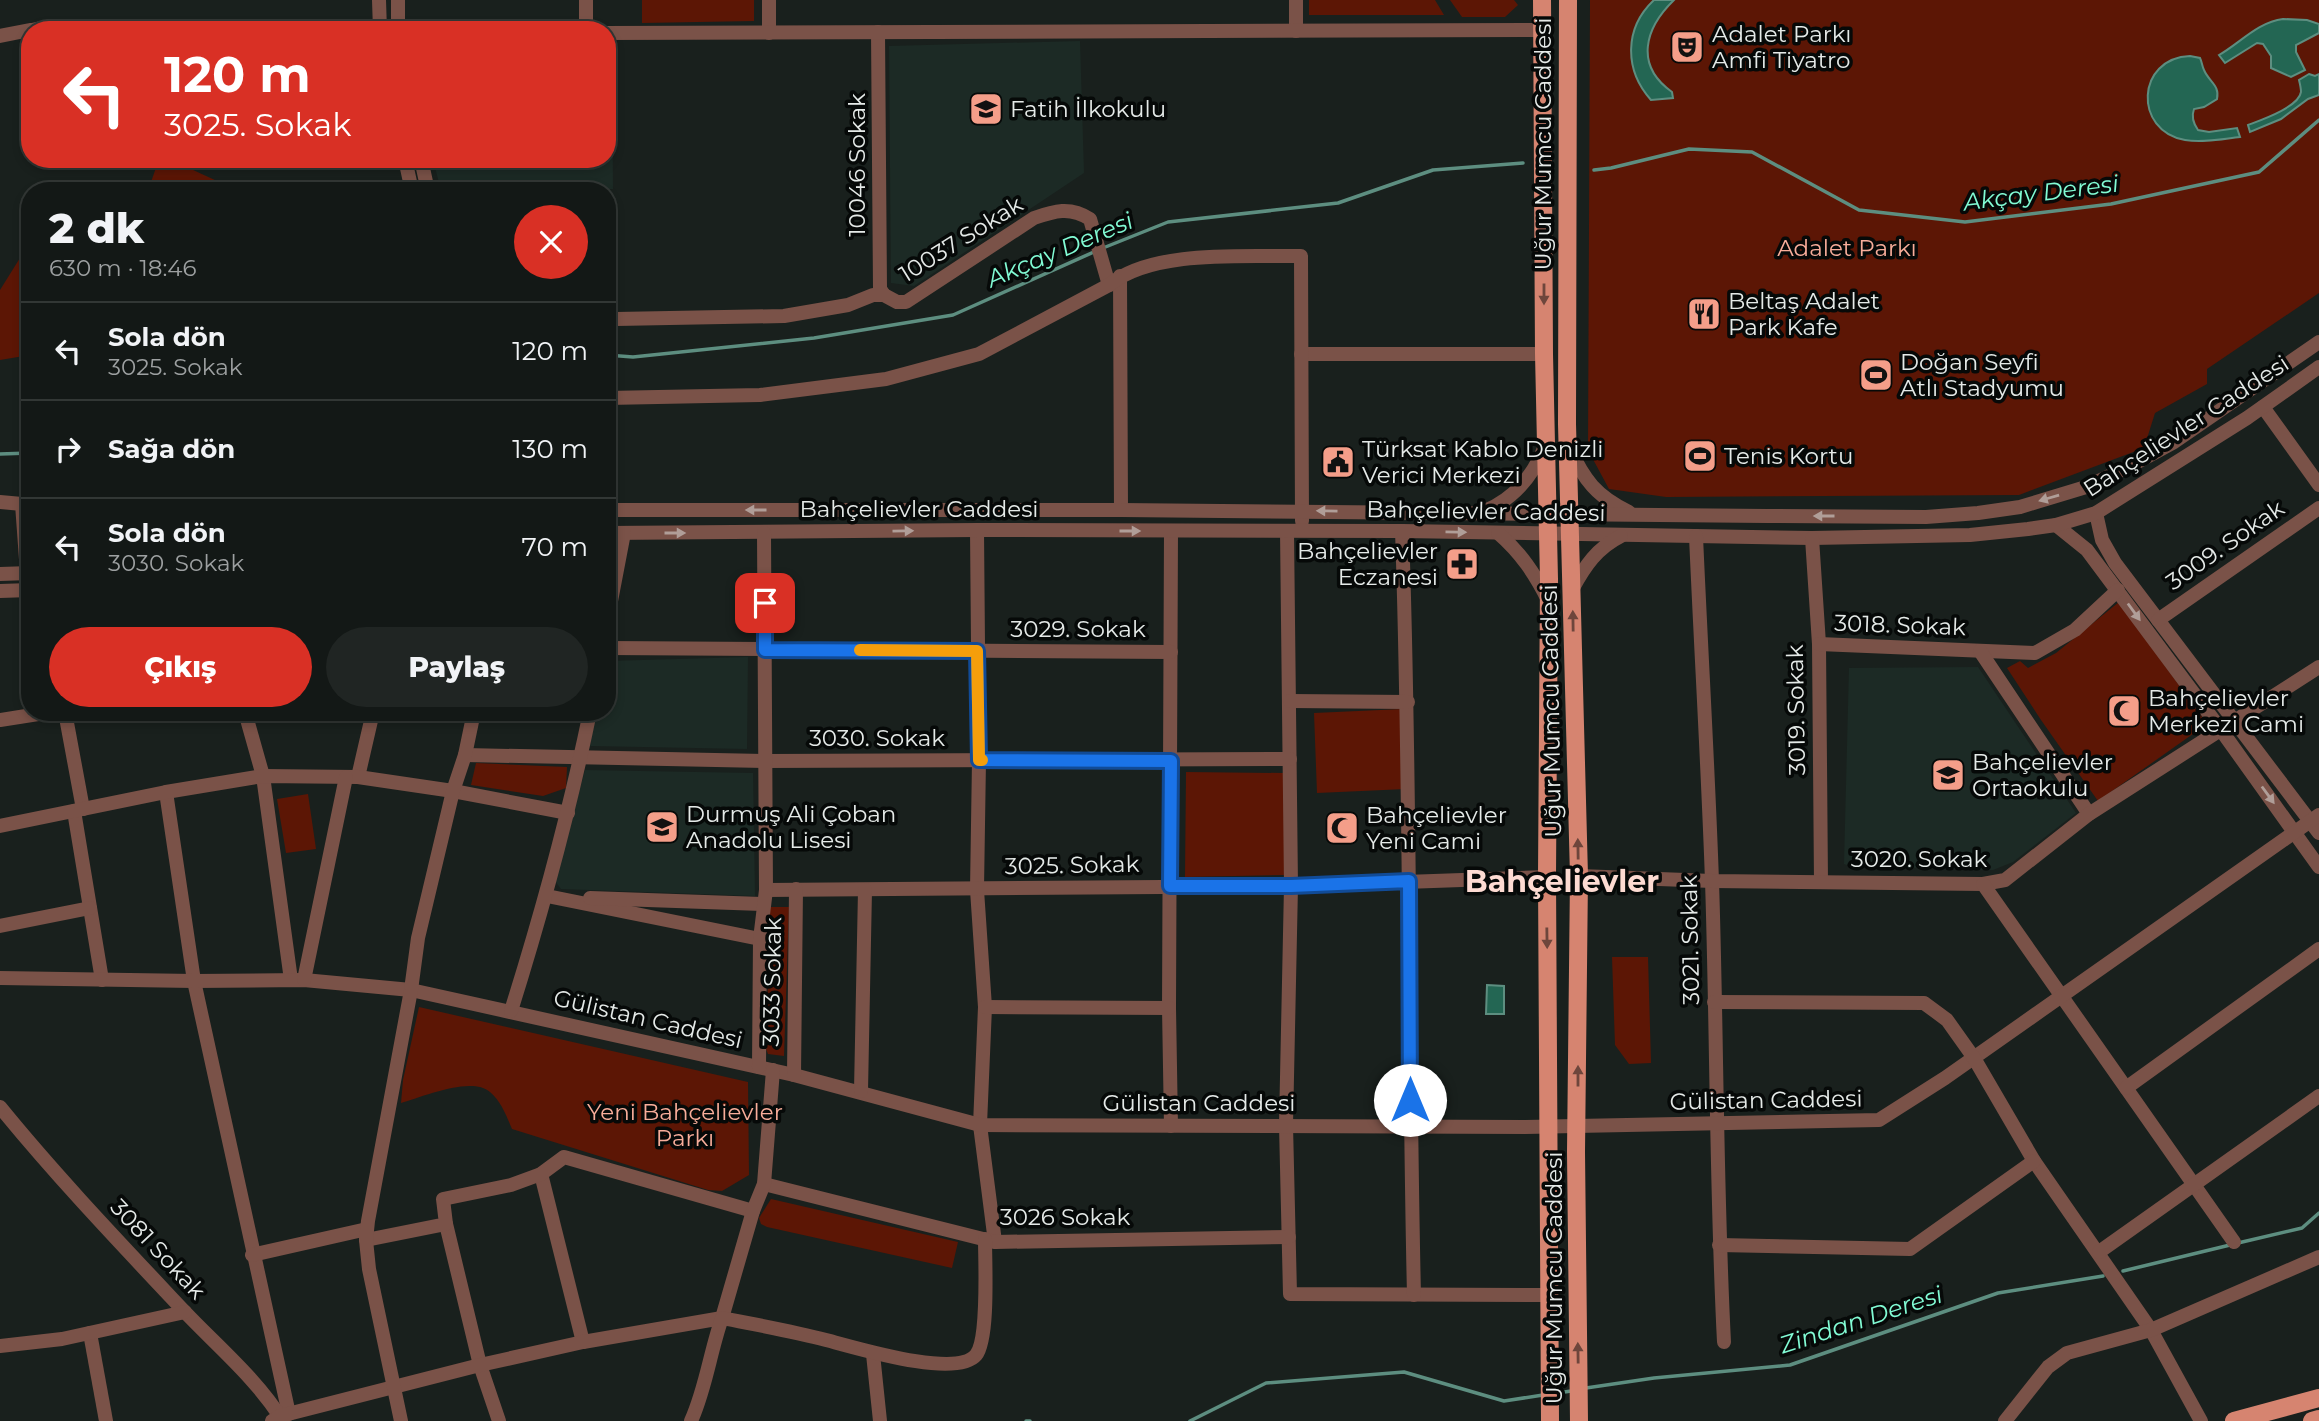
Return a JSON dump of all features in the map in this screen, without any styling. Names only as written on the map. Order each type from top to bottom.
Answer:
[{"type":"main road","name":"Uğur Mumcu Caddesi","points":[[1542,0],[1548,600],[1550,1421]]},
{"type":"main road","name":"Uğur Mumcu Caddesi","points":[[1568,0],[1567,443],[1579,876],[1579,1421]]},
{"type":"main road","points":[[2234,1421],[2319,1398]]},
{"type":"main road","points":[[2312,1421],[2319,1419]]},
{"type":"street","points":[[379,0],[382,21]]},
{"type":"street","points":[[398,0],[398,21]]},
{"type":"street","points":[[586,0],[586,21]]},
{"type":"street","points":[[769,0],[769,33]]},
{"type":"street","points":[[1296,0],[1296,31]]},
{"type":"street","points":[[616,33],[1542,30]]},
{"type":"street","points":[[0,36],[21,32]]},
{"type":"street","name":"10046 Sokak","points":[[878,32],[880,289],[884,295]]},
{"type":"street","name":"10037 Sokak","points":[[616,319],[784,316],[848,305],[873,295],[884,295],[897,302],[905,302],[1034,218],[1054,211],[1068,210],[1090,219],[1114,281]]},
{"type":"street","points":[[616,398],[760,395],[886,379],[979,354],[1114,281],[1178,258],[1301,256],[1302,532]]},
{"type":"street","points":[[1114,281],[1121,510]]},
{"type":"street","name":"Bahçelievler Caddesi","points":[[616,510],[1121,510],[1926,517],[1978,513],[2020,507],[2086,487],[2174,442],[2319,342]]},
{"type":"street","points":[[1301,354],[1544,354]]},
{"type":"street","name":"Bahçelievler Caddesi","points":[[616,533],[977,530],[1402,531],[1812,538],[1970,535],[2056,525],[2096,513],[2263,407],[2319,368]]},
{"type":"street","points":[[2263,407],[2319,485]]},
{"type":"street","points":[[1567,443],[1583,475],[1596,492],[1610,503],[1633,514]]},
{"type":"street","points":[[1480,513],[1508,499],[1519,489],[1532,472],[1546,445]]},
{"type":"street","points":[[0,502],[21,504]]},
{"type":"street","name":"3009. Sokak","points":[[2158,620],[2319,508]]},
{"type":"street","points":[[2096,513],[2102,540],[2115,563],[2234,722],[2316,823]]},
{"type":"street","points":[[2056,525],[2087,550],[2118,590],[2319,867]]},
{"type":"street","points":[[166,792],[194,981],[252,1255],[281,1418],[480,1365],[583,1342],[722,1318],[826,1340],[873,1354],[941,1364],[962,1363],[975,1357],[984,1337],[990,1241],[980,1125],[985,1007],[976,890],[979,760],[977,530]]},
{"type":"street","points":[[1171,531],[1171,1126]]},
{"type":"street","points":[[1287,531],[1291,886],[1286,1125],[1290,1294],[1550,1295]]},
{"type":"street","points":[[1402,531],[1408,702],[1413,1295]]},
{"type":"street","points":[[616,575],[624,533]]},
{"type":"street","name":"3033 Sokak","points":[[691,1421],[698,1406],[713,1342],[753,1211],[764,1184],[766,1069],[760,939],[764,897],[764,533]]},
{"type":"street","points":[[1498,533],[1529,565],[1548,600]]},
{"type":"street","points":[[1573,588],[1592,558],[1609,542],[1623,535]]},
{"type":"street","name":"3021. Sokak","points":[[1696,536],[1712,881],[1719,1245],[1724,1342]]},
{"type":"street","name":"3019. Sokak","points":[[1812,538],[1819,645],[1821,881]]},
{"type":"street","points":[[0,574],[21,573]]},
{"type":"street","points":[[0,591],[21,590]]},
{"type":"street","name":"3018. Sokak","points":[[1819,645],[2035,653],[2075,630],[2118,590]]},
{"type":"street","name":"3029. Sokak","points":[[616,648],[1171,652]]},
{"type":"street","name":"3018. Sokak","points":[[1980,651],[2089,814]]},
{"type":"street","name":"3020. Sokak","points":[[1579,876],[1712,881],[1983,884],[2005,880],[2089,814],[2319,667]]},
{"type":"street","points":[[1290,701],[1408,702]]},
{"type":"street","points":[[0,720],[21,717]]},
{"type":"street","points":[[66,721],[102,980]]},
{"type":"street","points":[[248,721],[263,776],[298,980]]},
{"type":"street","points":[[298,980],[352,777],[370,721]]},
{"type":"street","points":[[401,1421],[369,1269],[367,1234],[418,938],[472,721]]},
{"type":"street","points":[[511,1012],[547,896],[588,721]]},
{"type":"street","name":"3030. Sokak","points":[[465,755],[765,761],[1290,759]]},
{"type":"street","points":[[0,826],[166,792],[263,776],[352,777],[453,791],[568,813]]},
{"type":"street","name":"Gülistan Caddesi","points":[[0,978],[298,980],[411,990],[794,1075],[980,1125],[1286,1125],[1410,1128],[1718,1125],[1879,1120],[1974,1058],[2294,832],[2316,823]]},
{"type":"street","name":"3025. Sokak","points":[[547,896],[764,897],[796,889],[1291,886],[1547,877]]},
{"type":"street","points":[[1983,884],[2234,1242]]},
{"type":"street","name":"3033 Sokak","points":[[794,1075],[796,889]]},
{"type":"street","points":[[861,1091],[865,890]]},
{"type":"street","points":[[547,896],[760,939]]},
{"type":"street","points":[[0,926],[90,908]]},
{"type":"street","points":[[2126,1088],[2319,949]]},
{"type":"street","points":[[1714,1002],[1924,1003],[1947,1020],[1974,1058],[2034,1161],[2151,1330],[2201,1421]]},
{"type":"street","points":[[985,1007],[1170,1008]]},
{"type":"street","points":[[2099,1252],[2319,1096]]},
{"type":"street","name":"3081 Sokak","points":[[0,1107],[25,1138],[185,1312],[264,1393],[281,1418]]},
{"type":"street","points":[[499,1421],[480,1365],[446,1224],[443,1199],[511,1185],[541,1174],[564,1157],[753,1211]]},
{"type":"street","points":[[1719,1245],[1910,1249],[2034,1161]]},
{"type":"street","points":[[541,1174],[583,1342]]},
{"type":"street","name":"3026 Sokak","points":[[764,1184],[990,1241],[1289,1237]]},
{"type":"street","points":[[252,1255],[367,1234],[446,1224]]},
{"type":"street","points":[[2005,1421],[2048,1367],[2067,1353],[2151,1330],[2319,1256]]},
{"type":"street","points":[[0,1346],[90,1333],[185,1312]]},
{"type":"street","points":[[90,1333],[106,1421]]},
{"type":"street","points":[[873,1354],[880,1421]]},
{"type":"shaded area","points":[[1654,0],[1674,0],[1656,22],[1648,46],[1652,70],[1672,92],[1673,98],[1651,100],[1636,76],[1631,49],[1637,23]]},
{"type":"shaded area","points":[[2283,19],[2307,20],[2319,24],[2319,33],[2296,45],[2296,52],[2305,70],[2291,77],[2271,68],[2271,56],[2263,44],[2257,43],[2225,63],[2219,55],[2265,24]]},
{"type":"shaded area","name":"Fatih İlkokulu","points":[[1080,41],[1084,173],[914,286],[891,283],[889,46]]},
{"type":"shaded area","points":[[2190,56],[2200,58],[2218,94],[2217,99],[2204,107],[2194,109],[2196,127],[2209,132],[2237,128],[2240,137],[2206,141],[2185,140],[2168,134],[2156,123],[2149,110],[2151,81],[2159,69],[2172,60]]},
{"type":"shaded area","points":[[2309,74],[2319,74],[2319,95],[2308,99],[2281,119],[2250,132],[2248,125],[2294,103],[2301,92],[2299,80]]},
{"type":"shaded area","points":[[435,168],[613,168],[613,182],[439,182]]},
{"type":"shaded area","points":[[748,657],[747,749],[590,746],[594,721],[616,721],[616,661]]},
{"type":"shaded area","name":"Bahçelievler Ortaokulu","points":[[1978,667],[2076,813],[2013,862],[1993,870],[1844,864],[1849,668]]},
{"type":"shaded area","name":"Durmuş Ali Çoban Anadolu Lisesi","points":[[585,770],[753,773],[755,896],[561,889],[555,881]]},
{"type":"shaded area","points":[[1487,985],[1504,986],[1504,1014],[1486,1014]]},
{"type":"green space","points":[[642,0],[754,0],[754,21],[642,23]]},
{"type":"green space","points":[[1309,0],[1435,0],[1444,15],[1309,15]]},
{"type":"green space","points":[[1450,0],[1514,0],[1518,5],[1505,17],[1462,17]]},
{"type":"green space","name":"Adalet Parkı","points":[[1590,0],[2319,0],[2319,293],[2207,369],[2207,384],[2155,413],[2144,448],[2019,495],[1666,497],[1609,489],[1588,450]]},
{"type":"green space","points":[[156,168],[189,168],[219,182],[151,182]]},
{"type":"green space","points":[[20,258],[21,356],[0,360],[0,290]]},
{"type":"green space","points":[[2119,602],[2207,724],[2098,801],[2007,668],[2020,661],[2028,668],[2056,653]]},
{"type":"green space","points":[[1402,709],[1406,789],[1317,793],[1314,713]]},
{"type":"green space","points":[[476,763],[567,767],[566,788],[543,796],[471,785]]},
{"type":"green space","points":[[1186,772],[1283,773],[1286,875],[1185,877]]},
{"type":"green space","points":[[308,794],[316,849],[286,853],[277,799]]},
{"type":"green space","points":[[770,907],[789,907],[784,1056],[768,1054],[766,1049]]},
{"type":"green space","points":[[1612,957],[1648,957],[1651,1063],[1629,1064],[1615,1045]]},
{"type":"green space","name":"Yeni Bahçelievler Parkı","points":[[419,1007],[748,1082],[749,1175],[722,1191],[708,1190],[512,1129],[497,1100],[482,1088],[471,1086],[447,1089],[401,1103],[403,1080]]},
{"type":"green space","points":[[771,1199],[958,1242],[952,1268],[767,1227],[761,1224],[759,1218]]},
{"type":"waterway","name":"Akçay Deresi","points":[[1594,170],[1689,149],[1752,152],[1859,210],[1965,222],[2111,204],[2259,172],[2319,120]]},
{"type":"waterway","name":"Akçay Deresi","points":[[1103,248],[1168,222],[1338,203],[1433,170],[1523,163]]},
{"type":"waterway","name":"Akçay Deresi","points":[[616,356],[633,357],[814,338],[953,315],[1096,251]]},
{"type":"waterway","name":"Akçay Deresi","points":[[0,454],[21,453]]},
{"type":"waterway","name":"Zindan Deresi","points":[[2238,1243],[2302,1228],[2319,1213]]},
{"type":"waterway","name":"Zindan Deresi","points":[[2123,1271],[2230,1245]]},
{"type":"waterway","name":"Zindan Deresi","points":[[1586,1388],[1654,1378],[1790,1365],[1998,1293],[2103,1276]]},
{"type":"waterway","name":"Zindan Deresi","points":[[1190,1421],[1266,1383],[1404,1372],[1504,1401],[1543,1395]]},
{"type":"waterway","name":"Zindan Deresi","points":[[1558,1393],[1571,1391]]},
{"type":"slow traffic","points":[[860,650],[977,651],[979,760],[982,760]]},
{"type":"place","name":"Adalet Parkı Amfi Tiyatro","points":[[1687,47]]},
{"type":"place","name":"Fatih İlkokulu","points":[[986,109]]},
{"type":"place","name":"Beltaş Adalet Park Kafe","points":[[1704,314]]},
{"type":"place","name":"Doğan Seyfi Atlı Stadyumu","points":[[1876,375]]},
{"type":"place","name":"Tenis Kortu","points":[[1700,456]]},
{"type":"place","name":"Türksat Kablo Denizli Verici Merkezi","points":[[1338,462]]},
{"type":"place","name":"Bahçelievler Eczanesi","points":[[1462,564]]},
{"type":"place","name":"Bahçelievler Merkezi Cami","points":[[2124,711]]},
{"type":"place","name":"Bahçelievler Ortaokulu","points":[[1948,775]]},
{"type":"place","name":"Durmuş Ali Çoban Anadolu Lisesi","points":[[662,827]]},
{"type":"place","name":"Bahçelievler Yeni Cami","points":[[1342,828]]},
{"type":"district","name":"Bahçelievler","points":[[1562,882]]},
{"type":"route","points":[[765,603],[765,650],[977,651],[979,760],[1171,761],[1170,886],[1291,886],[1409,881],[1410,1100]]}]
